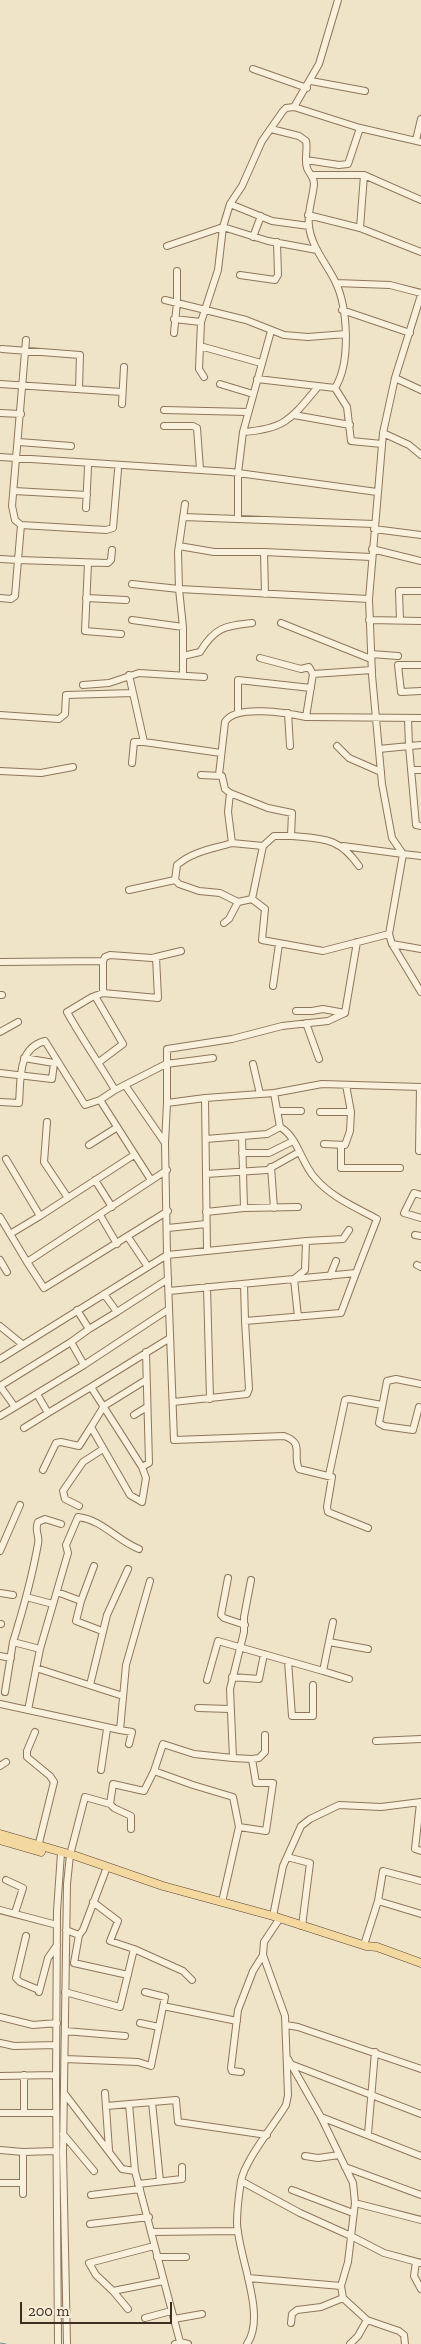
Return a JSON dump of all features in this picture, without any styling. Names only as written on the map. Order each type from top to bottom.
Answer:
[{"type":"main road","points":[[0,1834],[65,1856]]},
{"type":"main road","points":[[0,1840],[25,1849],[80,1859],[276,1917],[421,1963]]},
{"type":"main road","points":[[365,1946],[375,1952],[421,1968]]},
{"type":"street","points":[[294,107],[307,88],[319,64],[338,0]]},
{"type":"street","points":[[253,69],[307,88]]},
{"type":"street","points":[[311,81],[365,91]]},
{"type":"street","points":[[204,377],[199,369],[201,322],[218,270],[223,227],[230,204],[242,186],[262,141],[283,111],[286,108],[294,107],[360,128],[419,141],[421,119]]},
{"type":"street","points":[[271,128],[299,136],[306,141],[307,170],[313,175],[364,175],[421,200]]},
{"type":"street","points":[[306,160],[339,166],[348,164],[360,128]]},
{"type":"street","points":[[313,175],[313,189],[308,215],[309,226],[316,250],[336,283],[346,334],[344,356],[335,388]]},
{"type":"street","points":[[360,228],[364,175]]},
{"type":"street","points":[[230,204],[290,225],[309,226]]},
{"type":"street","points":[[308,215],[360,228],[421,252]]},
{"type":"street","points":[[253,237],[261,216]]},
{"type":"street","points":[[166,246],[223,227],[253,237],[316,250]]},
{"type":"street","points":[[240,275],[276,280],[278,275],[277,242]]},
{"type":"street","points":[[174,332],[177,302],[177,271]]},
{"type":"street","points":[[336,283],[390,285],[421,296],[396,378],[383,433],[371,557],[369,599],[371,657],[381,772],[392,838],[403,854],[389,934],[392,944],[421,992]]},
{"type":"street","points":[[165,300],[246,320],[271,331],[296,336],[346,334]]},
{"type":"street","points":[[342,310],[410,332]]},
{"type":"street","points":[[174,319],[201,322]]},
{"type":"street","points":[[238,518],[238,473],[243,432],[271,331]]},
{"type":"street","points":[[0,598],[14,597],[18,560],[21,525],[14,516],[14,491],[26,340]]},
{"type":"street","points":[[200,346],[261,363]]},
{"type":"street","points":[[2,349],[80,355],[79,389]]},
{"type":"street","points":[[122,404],[124,367]]},
{"type":"street","points":[[396,378],[421,390]]},
{"type":"street","points":[[257,379],[317,388],[335,388]]},
{"type":"street","points":[[0,384],[122,392]]},
{"type":"street","points":[[220,384],[253,394]]},
{"type":"street","points":[[243,432],[274,428],[289,420],[317,388]]},
{"type":"street","points":[[335,388],[345,402],[351,441],[382,444]]},
{"type":"street","points":[[164,410],[248,412]]},
{"type":"street","points":[[0,413],[21,414]]},
{"type":"street","points":[[294,414],[350,425]]},
{"type":"street","points":[[164,426],[193,426],[197,428],[200,469]]},
{"type":"street","points":[[383,433],[409,445],[421,455]]},
{"type":"street","points":[[19,442],[71,446]]},
{"type":"street","points":[[0,457],[200,469],[377,492]]},
{"type":"street","points":[[86,508],[88,467]]},
{"type":"street","points":[[21,525],[106,530],[114,528],[118,470]]},
{"type":"street","points":[[14,491],[87,495]]},
{"type":"street","points":[[183,675],[179,546],[185,504]]},
{"type":"street","points":[[183,517],[238,518],[374,526],[421,535]]},
{"type":"street","points":[[179,546],[214,552],[264,552],[371,557]]},
{"type":"street","points":[[0,559],[88,563],[110,562],[112,550]]},
{"type":"street","points":[[372,550],[421,561]]},
{"type":"street","points":[[264,552],[265,594]]},
{"type":"street","points":[[88,563],[86,631],[121,634]]},
{"type":"street","points":[[132,584],[179,589],[369,599]]},
{"type":"street","points":[[400,620],[399,591],[421,591]]},
{"type":"street","points":[[86,598],[126,600]]},
{"type":"street","points":[[132,620],[183,627]]},
{"type":"street","points":[[369,620],[421,621]]},
{"type":"street","points":[[183,656],[200,652],[209,637],[226,626],[252,623]]},
{"type":"street","points":[[281,623],[371,657],[398,656]]},
{"type":"street","points":[[260,658],[300,669],[309,668],[313,674],[306,718]]},
{"type":"street","points":[[421,665],[398,665],[401,692],[421,691]]},
{"type":"street","points":[[313,674],[372,670]]},
{"type":"street","points":[[83,685],[109,683],[139,673],[204,678]]},
{"type":"street","points":[[129,675],[144,742]]},
{"type":"street","points":[[238,712],[238,680],[311,688]]},
{"type":"street","points":[[0,715],[59,719],[65,714],[66,695],[133,693]]},
{"type":"street","points":[[220,775],[225,722],[228,717],[238,712],[288,713],[306,718],[421,718]]},
{"type":"street","points":[[288,713],[290,746]]},
{"type":"street","points":[[408,719],[416,825],[421,826]]},
{"type":"street","points":[[132,763],[134,742],[221,753]]},
{"type":"street","points":[[337,746],[349,758],[381,772]]},
{"type":"street","points":[[379,749],[421,746]]},
{"type":"street","points":[[0,771],[41,773],[73,767]]},
{"type":"street","points":[[411,770],[421,770]]},
{"type":"street","points":[[201,775],[220,775],[224,778],[225,789],[230,793],[268,808],[292,813],[291,836]]},
{"type":"street","points":[[230,793],[228,812],[232,843]]},
{"type":"street","points":[[413,798],[421,799]]},
{"type":"street","points":[[252,899],[263,846],[274,836],[324,839],[341,846],[421,856]]},
{"type":"street","points":[[175,880],[177,865],[194,854],[232,843],[263,846]]},
{"type":"street","points":[[341,846],[351,854],[359,866]]},
{"type":"street","points":[[175,880],[179,884],[199,890],[220,893],[238,902],[252,899],[265,909],[262,940],[323,951],[389,934]]},
{"type":"street","points":[[129,890],[175,880]]},
{"type":"street","points":[[224,923],[229,919],[238,902]]},
{"type":"street","points":[[345,1012],[357,942]]},
{"type":"street","points":[[273,986],[279,944]]},
{"type":"street","points":[[392,944],[421,949]]},
{"type":"street","points":[[0,962],[103,961],[110,955],[156,957],[181,951]]},
{"type":"street","points":[[115,1090],[99,1062],[89,1052],[67,1012],[103,993],[158,998],[156,957]]},
{"type":"street","points":[[103,961],[103,993]]},
{"type":"street","points":[[95,996],[123,1044],[99,1062]]},
{"type":"street","points":[[296,1011],[312,1011],[323,1008],[345,1012]]},
{"type":"street","points":[[345,1012],[328,1021],[282,1026],[232,1039],[167,1049],[165,1143],[168,1211],[167,1255],[174,1440],[284,1436],[292,1438],[296,1444],[299,1469],[329,1475],[333,1480],[327,1507],[328,1512],[368,1528]]},
{"type":"street","points":[[0,1032],[18,1022]]},
{"type":"street","points":[[306,1023],[319,1059]]},
{"type":"street","points":[[0,1102],[18,1103],[24,1058],[31,1047],[45,1042],[85,1105],[100,1100],[115,1090],[166,1064],[213,1058]]},
{"type":"street","points":[[0,1073],[52,1080],[54,1062],[24,1058]]},
{"type":"street","points":[[252,1064],[260,1094]]},
{"type":"street","points":[[167,1103],[274,1093],[322,1084],[421,1087],[419,1151]]},
{"type":"street","points":[[125,1085],[165,1143]]},
{"type":"street","points":[[324,1144],[345,1146],[350,1131],[351,1112],[346,1085]]},
{"type":"street","points":[[274,1093],[280,1128]]},
{"type":"street","points":[[205,1098],[207,1251]]},
{"type":"street","points":[[100,1100],[116,1128],[151,1180]]},
{"type":"street","points":[[277,1111],[301,1111]]},
{"type":"street","points":[[320,1112],[351,1112]]},
{"type":"street","points":[[47,1122],[44,1162],[68,1198]]},
{"type":"street","points":[[89,1145],[116,1128]]},
{"type":"street","points":[[206,1139],[267,1134],[280,1128],[289,1132],[313,1177],[330,1193],[377,1219],[341,1313],[245,1321]]},
{"type":"street","points":[[242,1136],[244,1208]]},
{"type":"street","points":[[242,1153],[269,1153],[293,1141]]},
{"type":"street","points":[[341,1145],[341,1168],[400,1168]]},
{"type":"street","points":[[206,1174],[267,1170],[299,1152]]},
{"type":"street","points":[[10,1234],[134,1155]]},
{"type":"street","points":[[6,1159],[40,1216]]},
{"type":"street","points":[[271,1167],[274,1208]]},
{"type":"street","points":[[27,1262],[167,1170]]},
{"type":"street","points":[[95,1180],[112,1207]]},
{"type":"street","points":[[421,1195],[414,1193],[404,1213],[421,1218]]},
{"type":"street","points":[[206,1212],[244,1208],[298,1207]]},
{"type":"street","points":[[0,1217],[44,1288],[168,1211]]},
{"type":"street","points":[[100,1215],[117,1244]]},
{"type":"street","points":[[168,1228],[206,1224]]},
{"type":"street","points":[[0,1359],[167,1255],[343,1239],[349,1230]]},
{"type":"street","points":[[128,1237],[148,1267]]},
{"type":"street","points":[[294,1279],[305,1270],[306,1241]]},
{"type":"street","points":[[0,1260],[7,1272]]},
{"type":"street","points":[[330,1276],[336,1260]]},
{"type":"street","points":[[169,1291],[356,1273]]},
{"type":"street","points":[[14,1407],[0,1386],[168,1279]]},
{"type":"street","points":[[294,1279],[298,1317]]},
{"type":"street","points":[[173,1402],[248,1393],[244,1284]]},
{"type":"street","points":[[207,1288],[210,1399]]},
{"type":"street","points":[[104,1294],[117,1312]]},
{"type":"street","points":[[0,1416],[84,1365],[170,1309]]},
{"type":"street","points":[[77,1310],[89,1329]]},
{"type":"street","points":[[0,1326],[22,1344]]},
{"type":"street","points":[[24,1428],[170,1338]]},
{"type":"street","points":[[71,1342],[84,1365]]},
{"type":"street","points":[[142,1467],[149,1463],[146,1352]]},
{"type":"street","points":[[419,1407],[414,1429],[409,1431],[380,1424],[386,1385],[389,1379],[421,1384]]},
{"type":"street","points":[[43,1470],[56,1443],[61,1442],[79,1446],[104,1406],[146,1380]]},
{"type":"street","points":[[90,1387],[142,1467],[146,1478],[142,1502],[130,1495],[91,1428]]},
{"type":"street","points":[[37,1394],[48,1413]]},
{"type":"street","points":[[329,1475],[345,1400],[349,1399],[382,1405]]},
{"type":"street","points":[[134,1416],[147,1407]]},
{"type":"street","points":[[79,1506],[65,1499],[63,1493],[79,1467],[103,1449]]},
{"type":"street","points":[[0,1551],[20,1506]]},
{"type":"street","points":[[28,1710],[40,1649],[68,1553],[66,1545],[78,1516],[91,1518],[127,1545],[139,1549]]},
{"type":"street","points":[[5,1692],[13,1642],[26,1598],[39,1541],[36,1532],[38,1522],[45,1519],[61,1524]]},
{"type":"street","points":[[94,1566],[81,1600],[76,1621],[102,1631]]},
{"type":"street","points":[[90,1685],[107,1615],[128,1569]]},
{"type":"street","points":[[228,1578],[221,1615],[224,1618],[245,1625]]},
{"type":"street","points":[[233,1758],[230,1709],[232,1677],[241,1647],[251,1580]]},
{"type":"street","points":[[120,1730],[126,1665],[150,1581]]},
{"type":"street","points":[[57,1592],[81,1600]]},
{"type":"street","points":[[0,1593],[13,1595]]},
{"type":"street","points":[[26,1598],[53,1604]]},
{"type":"street","points":[[324,1671],[333,1622]]},
{"type":"street","points":[[207,1680],[215,1640],[349,1679]]},
{"type":"street","points":[[13,1642],[40,1649]]},
{"type":"street","points":[[329,1642],[368,1648]]},
{"type":"street","points":[[232,1677],[259,1679],[264,1654]]},
{"type":"street","points":[[0,1656],[11,1658]]},
{"type":"street","points":[[288,1661],[292,1716],[313,1716],[312,1685]]},
{"type":"street","points":[[36,1668],[123,1696]]},
{"type":"street","points":[[0,1704],[107,1729],[132,1732],[129,1744]]},
{"type":"street","points":[[198,1708],[230,1709]]},
{"type":"street","points":[[101,1770],[107,1729]]},
{"type":"street","points":[[35,1732],[27,1750],[27,1757],[50,1776],[54,1782],[38,1847]]},
{"type":"street","points":[[110,1804],[113,1784],[144,1791],[154,1771],[163,1744],[194,1754],[252,1759],[259,1758],[265,1752],[265,1735]]},
{"type":"street","points":[[376,1742],[421,1739]]},
{"type":"street","points":[[239,1827],[266,1831],[272,1783],[256,1783],[252,1759]]},
{"type":"street","points":[[0,1766],[6,1762]]},
{"type":"street","points":[[154,1771],[194,1786],[233,1797],[239,1827],[222,1902]]},
{"type":"street","points":[[58,2344],[56,2150],[57,1925],[65,1856],[85,1797],[110,1804],[131,1816],[131,1829]]},
{"type":"street","points":[[247,2344],[252,2332],[254,2314],[238,2231],[241,2182],[247,2165],[286,2105],[288,2059],[286,2025],[278,1992],[263,1955],[264,1942],[276,1917],[283,1866],[301,1826],[324,1811],[339,1805],[381,1807],[420,1802],[415,1849],[421,1850]]},
{"type":"street","points":[[65,1856],[66,1992],[63,2134],[67,2344]]},
{"type":"street","points":[[287,1858],[310,1863],[302,1926]]},
{"type":"street","points":[[107,1867],[79,1935],[74,1963],[128,1975]]},
{"type":"street","points":[[365,1946],[378,1901],[383,1871],[421,1881]]},
{"type":"street","points":[[6,1880],[23,1888],[16,1913]]},
{"type":"street","points":[[378,1901],[421,1914]]},
{"type":"street","points":[[93,1902],[118,1921],[110,1941],[134,1949],[183,1971],[192,1980]]},
{"type":"street","points":[[0,1912],[16,1913],[57,1925]]},
{"type":"street","points":[[66,1930],[79,1935]]},
{"type":"street","points":[[26,1936],[16,1978],[20,1982],[39,1991],[48,1958],[57,1945]]},
{"type":"street","points":[[66,1992],[120,2008],[134,1949]]},
{"type":"street","points":[[241,2072],[232,2071],[230,2068],[238,2010],[253,1971],[263,1955]]},
{"type":"street","points":[[65,2059],[138,2062],[151,2066],[165,1997],[145,1992]]},
{"type":"street","points":[[164,2006],[237,2021]]},
{"type":"street","points":[[0,2017],[33,2025],[57,2022]]},
{"type":"street","points":[[140,2023],[159,2027]]},
{"type":"street","points":[[286,2025],[298,2027],[375,2052],[421,2069]]},
{"type":"street","points":[[65,2031],[125,2036]]},
{"type":"street","points":[[0,2043],[14,2046],[56,2045]]},
{"type":"street","points":[[368,2134],[375,2052]]},
{"type":"street","points":[[288,2059],[321,2117],[353,2183],[354,2213],[348,2262],[341,2286],[343,2298],[367,2320],[399,2331],[404,2335],[405,2344]]},
{"type":"street","points":[[293,2066],[371,2093],[421,2114]]},
{"type":"street","points":[[0,2076],[56,2075]]},
{"type":"street","points":[[24,2076],[24,2114]]},
{"type":"street","points":[[64,2093],[122,2169],[135,2171]]},
{"type":"street","points":[[105,2093],[109,2151]]},
{"type":"street","points":[[106,2106],[176,2100],[178,2122],[267,2135]]},
{"type":"street","points":[[152,2102],[160,2181]]},
{"type":"street","points":[[129,2104],[135,2171],[149,2217],[154,2246],[174,2319],[178,2343],[188,2344]]},
{"type":"street","points":[[0,2113],[56,2113]]},
{"type":"street","points":[[321,2117],[421,2156]]},
{"type":"street","points":[[63,2134],[94,2172]]},
{"type":"street","points":[[0,2150],[23,2152],[56,2150]]},
{"type":"street","points":[[23,2152],[23,2194]]},
{"type":"street","points":[[305,2156],[318,2158],[339,2155]]},
{"type":"street","points":[[91,2194],[160,2181],[182,2179],[182,2167]]},
{"type":"street","points":[[345,2167],[421,2195]]},
{"type":"street","points":[[241,2182],[300,2213],[384,2253],[419,2262],[414,2276],[421,2289]]},
{"type":"street","points":[[0,2183],[23,2183]]},
{"type":"street","points":[[292,2190],[354,2213]]},
{"type":"street","points":[[354,2204],[421,2220]]},
{"type":"street","points":[[57,2210],[65,2210]]},
{"type":"street","points":[[90,2224],[149,2217]]},
{"type":"street","points":[[151,2232],[238,2231]]},
{"type":"street","points":[[128,2308],[96,2275],[89,2263],[154,2246]]},
{"type":"street","points":[[157,2257],[186,2258]]},
{"type":"street","points":[[248,2278],[341,2286]]},
{"type":"street","points":[[113,2291],[163,2281]]},
{"type":"street","points":[[291,2323],[292,2314],[297,2310],[321,2306],[343,2298]]},
{"type":"street","points":[[145,2318],[171,2311]]},
{"type":"street","points":[[174,2319],[202,2314]]},
{"type":"street","points":[[350,2344],[358,2336],[367,2320]]},
{"type":"waterway","points":[[0,2343],[6,2344]]}]
